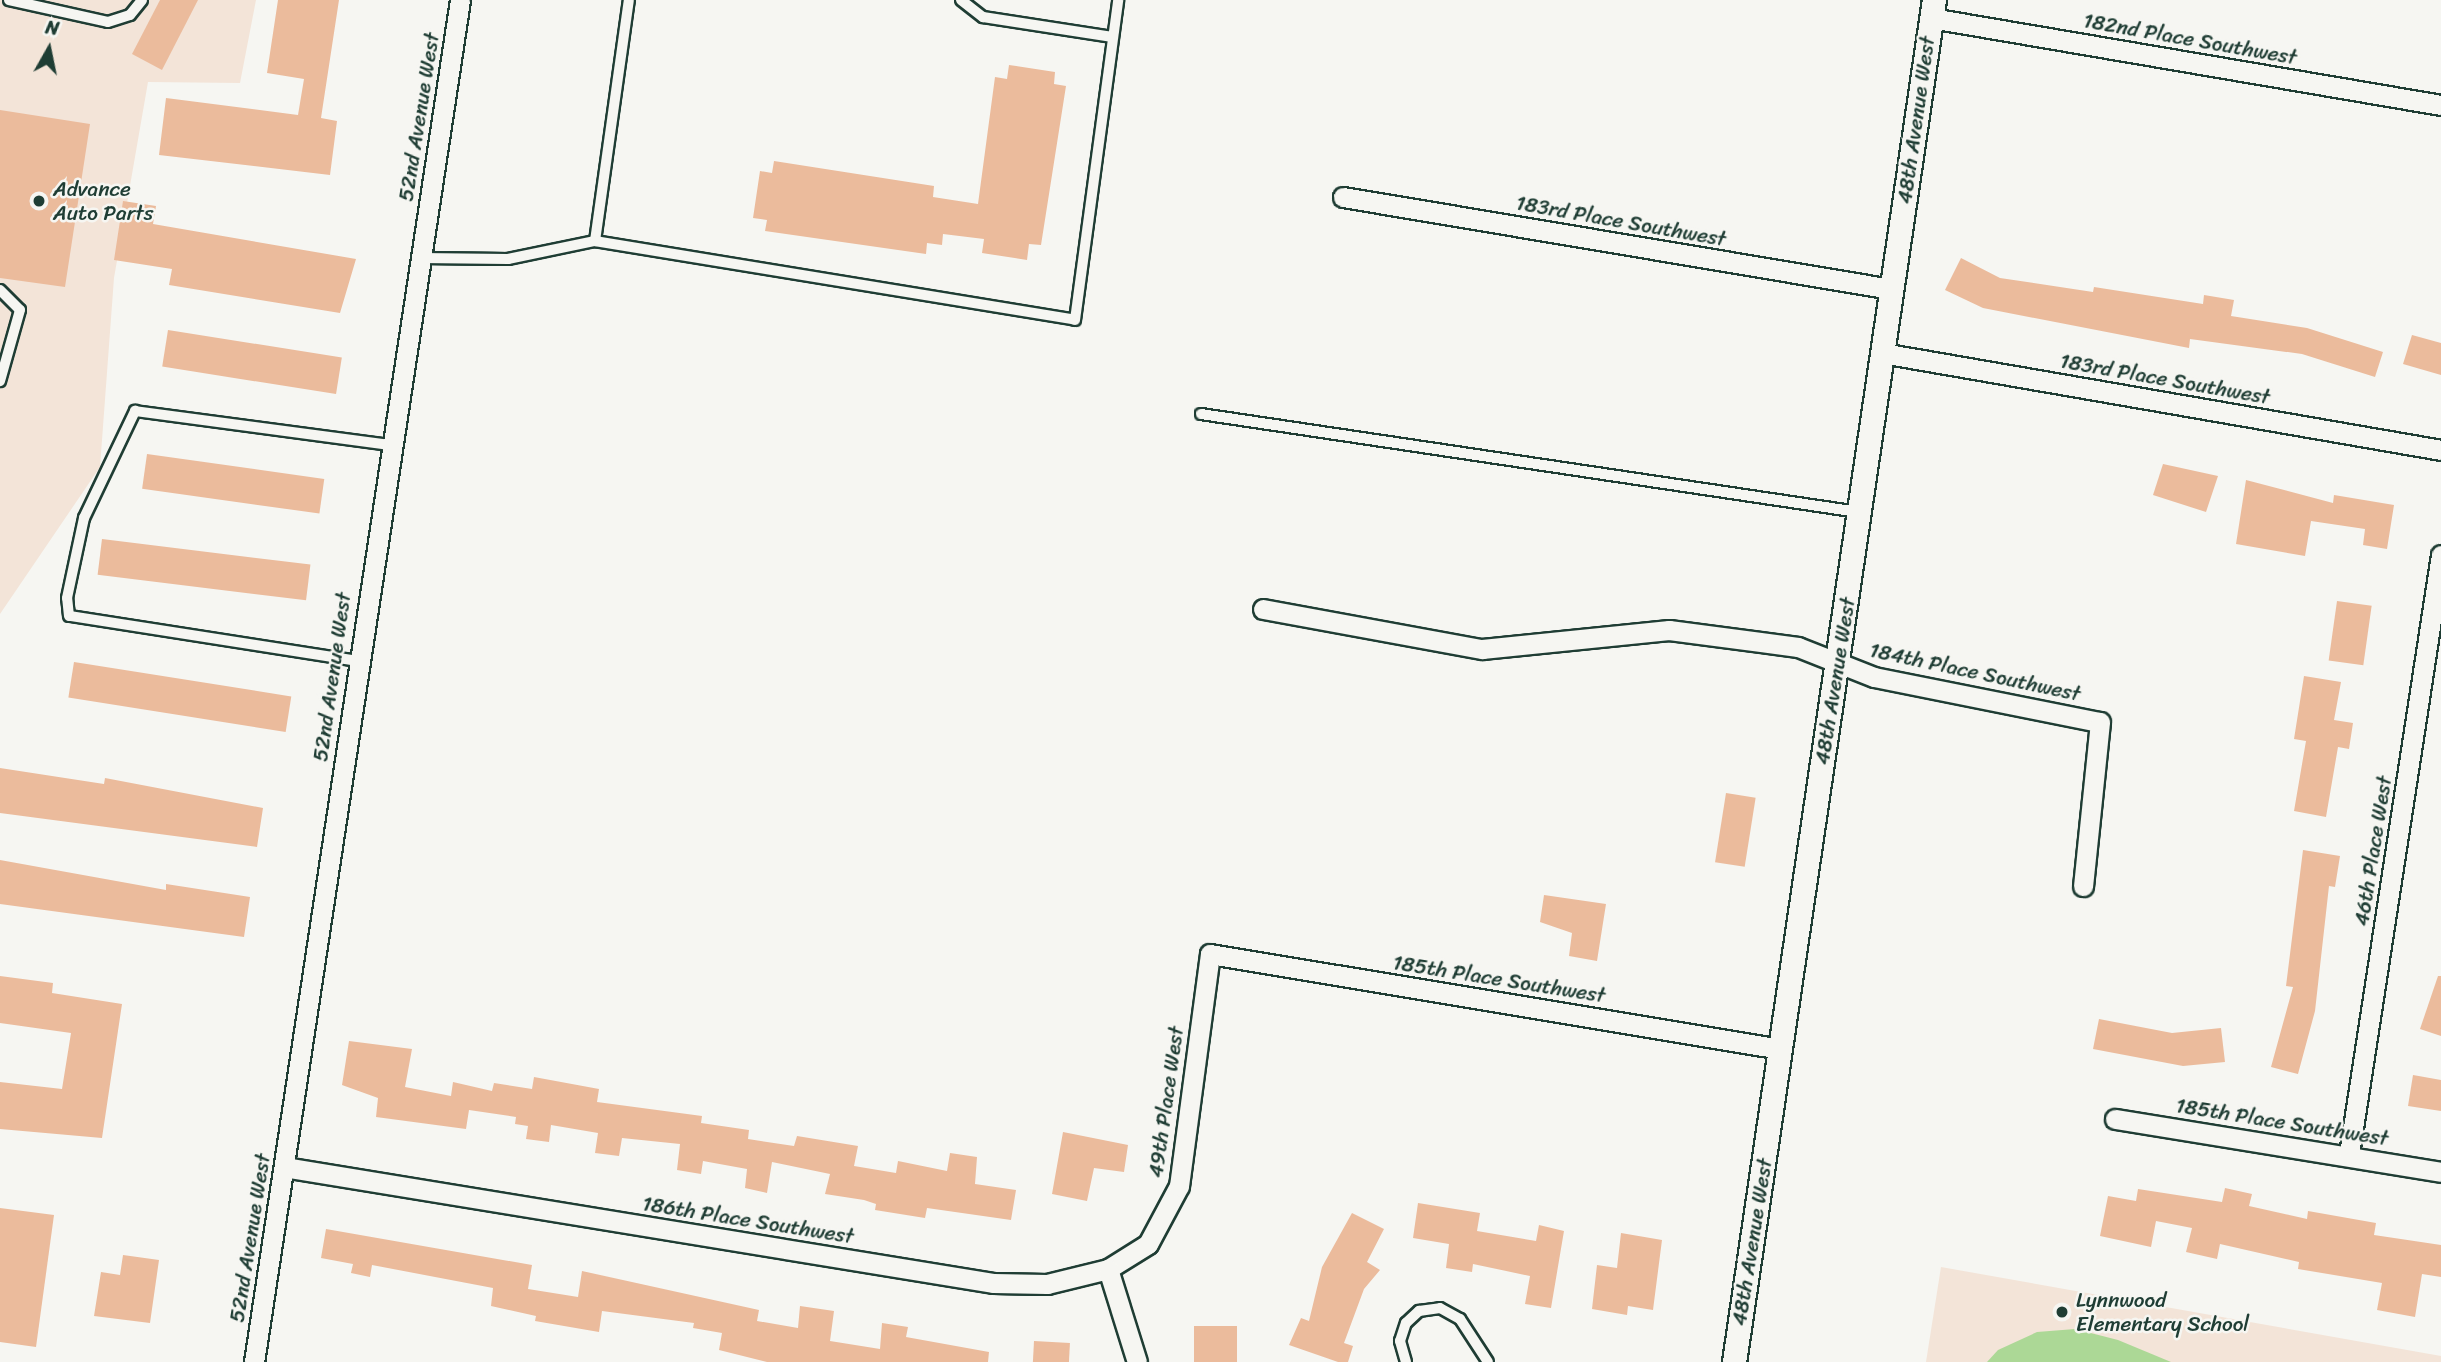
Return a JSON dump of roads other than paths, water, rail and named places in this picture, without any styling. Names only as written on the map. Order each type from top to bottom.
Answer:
[{"type":"street","name":"52nd Avenue West","points":[[254,1362],[389,446],[460,0]]},
{"type":"street","name":"182nd Place Southwest","points":[[1933,9],[2441,105]]},
{"type":"street","name":"48th Avenue West","points":[[1734,1362],[1837,662],[1862,512],[1891,289],[1933,9]]},
{"type":"street","name":"183rd Place Southwest","points":[[1343,197],[1891,289]]},
{"type":"street","name":"183rd Place Southwest","points":[[1882,354],[2441,450]]},
{"type":"street","name":"46th Place West","points":[[2349,1154],[2441,555]]},
{"type":"street","name":"184th Place Southwest","points":[[1263,609],[1482,649],[1669,629],[1798,647],[1874,677],[2100,722],[2083,886]]},
{"type":"street","name":"185th Place Southwest","points":[[1210,954],[1781,1049]]},
{"type":"street","name":"49th Place West","points":[[1108,1269],[1148,1244],[1179,1186],[1210,954]]},
{"type":"street","name":"185th Place Southwest","points":[[2115,1119],[2349,1154],[2441,1172]]},
{"type":"street","name":"186th Place Southwest","points":[[284,1167],[993,1283],[1046,1284],[1108,1269]]},
{"type":"street","points":[[1108,1269],[1137,1362]]},
{"type":"lane","points":[[9,0],[108,22],[130,15],[142,0]]},
{"type":"lane","points":[[594,241],[629,0]]},
{"type":"lane","points":[[961,0],[983,17],[1112,37]]},
{"type":"lane","points":[[418,257],[508,259],[594,241],[1075,320],[1118,0]]},
{"type":"lane","points":[[0,290],[20,310],[0,381]]},
{"type":"lane","points":[[358,661],[69,616],[67,598],[84,518],[135,411],[389,446]]},
{"type":"lane","points":[[1201,414],[1862,512]]},
{"type":"lane","points":[[1406,1362],[1400,1342],[1406,1323],[1419,1311],[1440,1308],[1460,1319],[1488,1362]]},
{"type":"place","name":"Advance Auto Parts","points":[[39,201]]},
{"type":"place","name":"Lynnwood Elementary School","points":[[2062,1312]]}]
